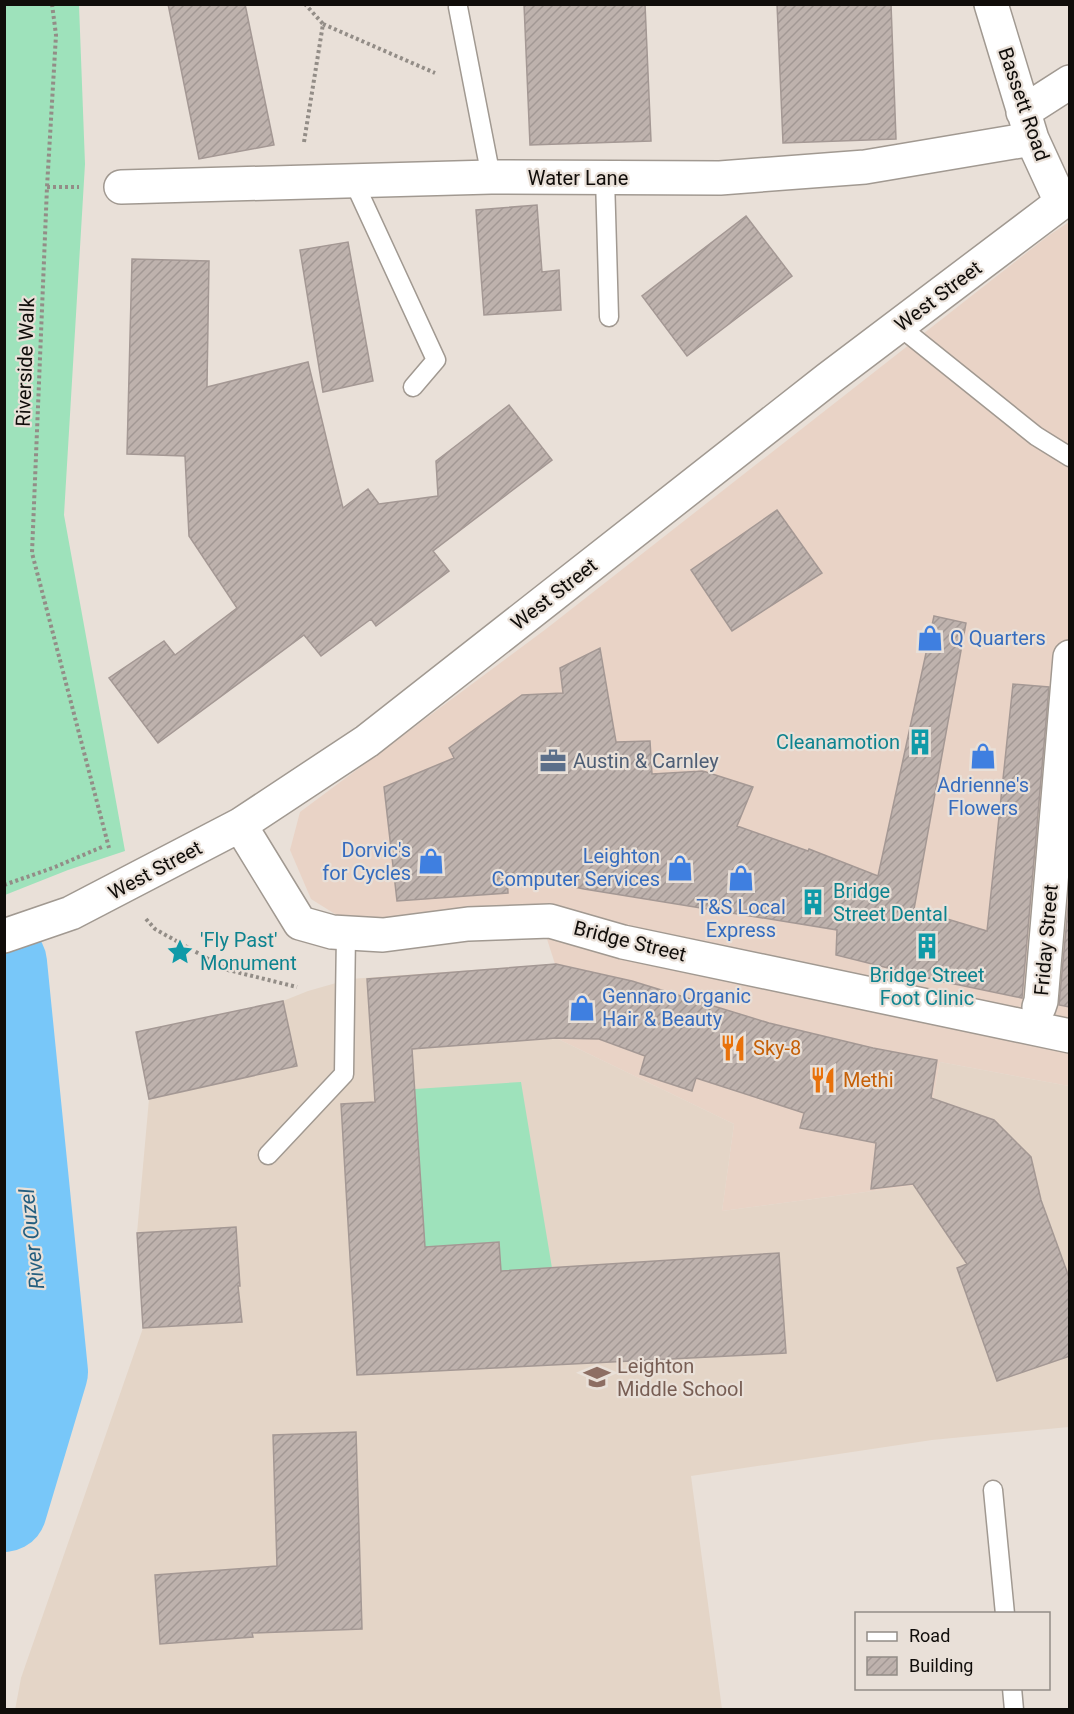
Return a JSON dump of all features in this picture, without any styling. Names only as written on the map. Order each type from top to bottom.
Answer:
[{"type":"street","name":"Bassett Road","points":[[991,4],[1028,126],[1065,199]]},
{"type":"street","points":[[1028,126],[1070,82]]},
{"type":"street","name":"Water Lane","points":[[122,187],[491,177],[720,178],[866,167],[1028,126]]},
{"type":"street","name":"West Street","points":[[4,936],[71,913],[240,825],[367,741],[818,386],[1065,199]]},
{"type":"street","name":"Friday Street","points":[[1039,1007],[1070,657]]},
{"type":"street","name":"Bridge Street","points":[[240,825],[300,923],[332,932],[383,935],[468,924],[550,921],[623,942],[1070,1035]]},
{"type":"lane","points":[[458,7],[491,177]]},
{"type":"lane","points":[[605,178],[609,317]]},
{"type":"lane","points":[[352,180],[436,360],[413,387]]},
{"type":"lane","points":[[899,326],[1036,436],[1070,458]]},
{"type":"lane","points":[[268,1155],[344,1074],[346,933]]},
{"type":"lane","points":[[993,1490],[1005,1612]]},
{"type":"lane","points":[[1012,1690],[1014,1710]]},
{"type":"path","name":"Riverside Walk","points":[[52,4],[56,35],[47,186],[32,553],[119,889]]},
{"type":"path","points":[[305,4],[323,24],[474,91]]},
{"type":"path","points":[[298,181],[323,24]]},
{"type":"path","points":[[4,885],[55,867],[108,844]]},
{"type":"path","points":[[119,889],[155,928],[228,970],[297,987]]},
{"type":"shaded area","points":[[1069,222],[1069,1086],[940,1062],[918,1185],[722,1211],[734,1124],[556,1038],[555,964],[538,911],[343,919],[311,899],[290,850],[300,812],[546,629],[1048,236]]},
{"type":"shaded area","name":"Leighton Middle School","points":[[555,964],[556,1038],[734,1124],[722,1211],[918,1185],[940,1062],[1069,1086],[1069,1427],[932,1440],[691,1476],[722,1709],[15,1710],[21,1678],[143,1328],[137,1233],[149,1099],[297,1066],[283,1001],[308,991],[350,979]]},
{"type":"green space","points":[[5,4],[79,5],[85,164],[64,515],[125,851],[5,895]]},
{"type":"green space","points":[[521,1082],[552,1268],[501,1271],[498,1242],[425,1247],[415,1089]]},
{"type":"building","points":[[168,4],[245,4],[274,145],[199,159]]},
{"type":"building","points":[[524,4],[645,4],[651,141],[530,145]]},
{"type":"building","points":[[777,4],[891,4],[896,139],[783,143]]},
{"type":"building","points":[[537,205],[542,272],[559,270],[561,310],[484,315],[476,210]]},
{"type":"building","points":[[746,216],[792,276],[687,356],[642,296]]},
{"type":"building","points":[[348,242],[373,381],[323,392],[300,250]]},
{"type":"building","points":[[132,259],[209,261],[207,387],[308,362],[343,508],[368,489],[379,504],[438,496],[436,461],[509,405],[552,460],[433,551],[449,571],[376,626],[371,619],[321,656],[304,635],[158,743],[109,678],[164,641],[175,655],[237,608],[189,536],[185,456],[127,454]]},
{"type":"building","points":[[777,510],[822,573],[732,631],[691,570]]},
{"type":"building","points":[[934,616],[966,623],[914,909],[987,931],[1013,684],[1049,687],[1022,998],[940,981],[836,955],[837,930],[584,889],[507,873],[508,893],[397,901],[384,787],[454,758],[449,748],[522,695],[563,693],[560,668],[600,648],[616,742],[650,741],[652,774],[703,771],[753,787],[737,826],[808,851],[809,849],[878,876]]},
{"type":"building","points":[[1070,886],[1070,1007],[1059,1005]]},
{"type":"building","points":[[556,964],[632,981],[769,1023],[873,1048],[937,1060],[931,1098],[994,1120],[1031,1157],[1041,1200],[1070,1280],[1070,1356],[997,1381],[957,1268],[967,1264],[913,1184],[871,1189],[876,1143],[800,1128],[804,1113],[696,1078],[692,1091],[640,1074],[645,1056],[599,1039],[556,1038],[412,1049],[425,1247],[499,1242],[501,1271],[779,1253],[786,1353],[357,1375],[341,1104],[375,1102],[367,979]]},
{"type":"building","points":[[283,1001],[297,1066],[149,1099],[136,1032]]},
{"type":"building","points":[[236,1227],[242,1322],[143,1328],[137,1233]]},
{"type":"building","points":[[356,1432],[362,1629],[252,1633],[253,1637],[160,1644],[155,1575],[277,1566],[273,1435]]},
{"type":"waterway","name":"River Ouzel","points":[[4,963],[45,1372],[4,1509]]},
{"type":"place","name":"Q Quarters","points":[[930,638]]},
{"type":"place","name":"Cleanamotion","points":[[920,742]]},
{"type":"place","name":"Adrienne's Flowers","points":[[983,756]]},
{"type":"place","name":"Austin & Carnley","points":[[553,761]]},
{"type":"place","name":"Dorvic's for Cycles","points":[[431,861]]},
{"type":"place","name":"Leighton Computer Services","points":[[680,868]]},
{"type":"place","name":"T&S Local Express","points":[[741,878]]},
{"type":"place","name":"Bridge Street Dental","points":[[813,902]]},
{"type":"place","name":"Bridge Street Foot Clinic","points":[[927,946]]},
{"type":"place","name":"'Fly Past' Monument","points":[[180,952]]},
{"type":"place","name":"Gennaro Organic Hair & Beauty","points":[[582,1008]]},
{"type":"place","name":"Sky-8","points":[[733,1048]]},
{"type":"place","name":"Methi","points":[[823,1080]]},
{"type":"place","name":"Leighton Middle School","points":[[597,1377]]}]
